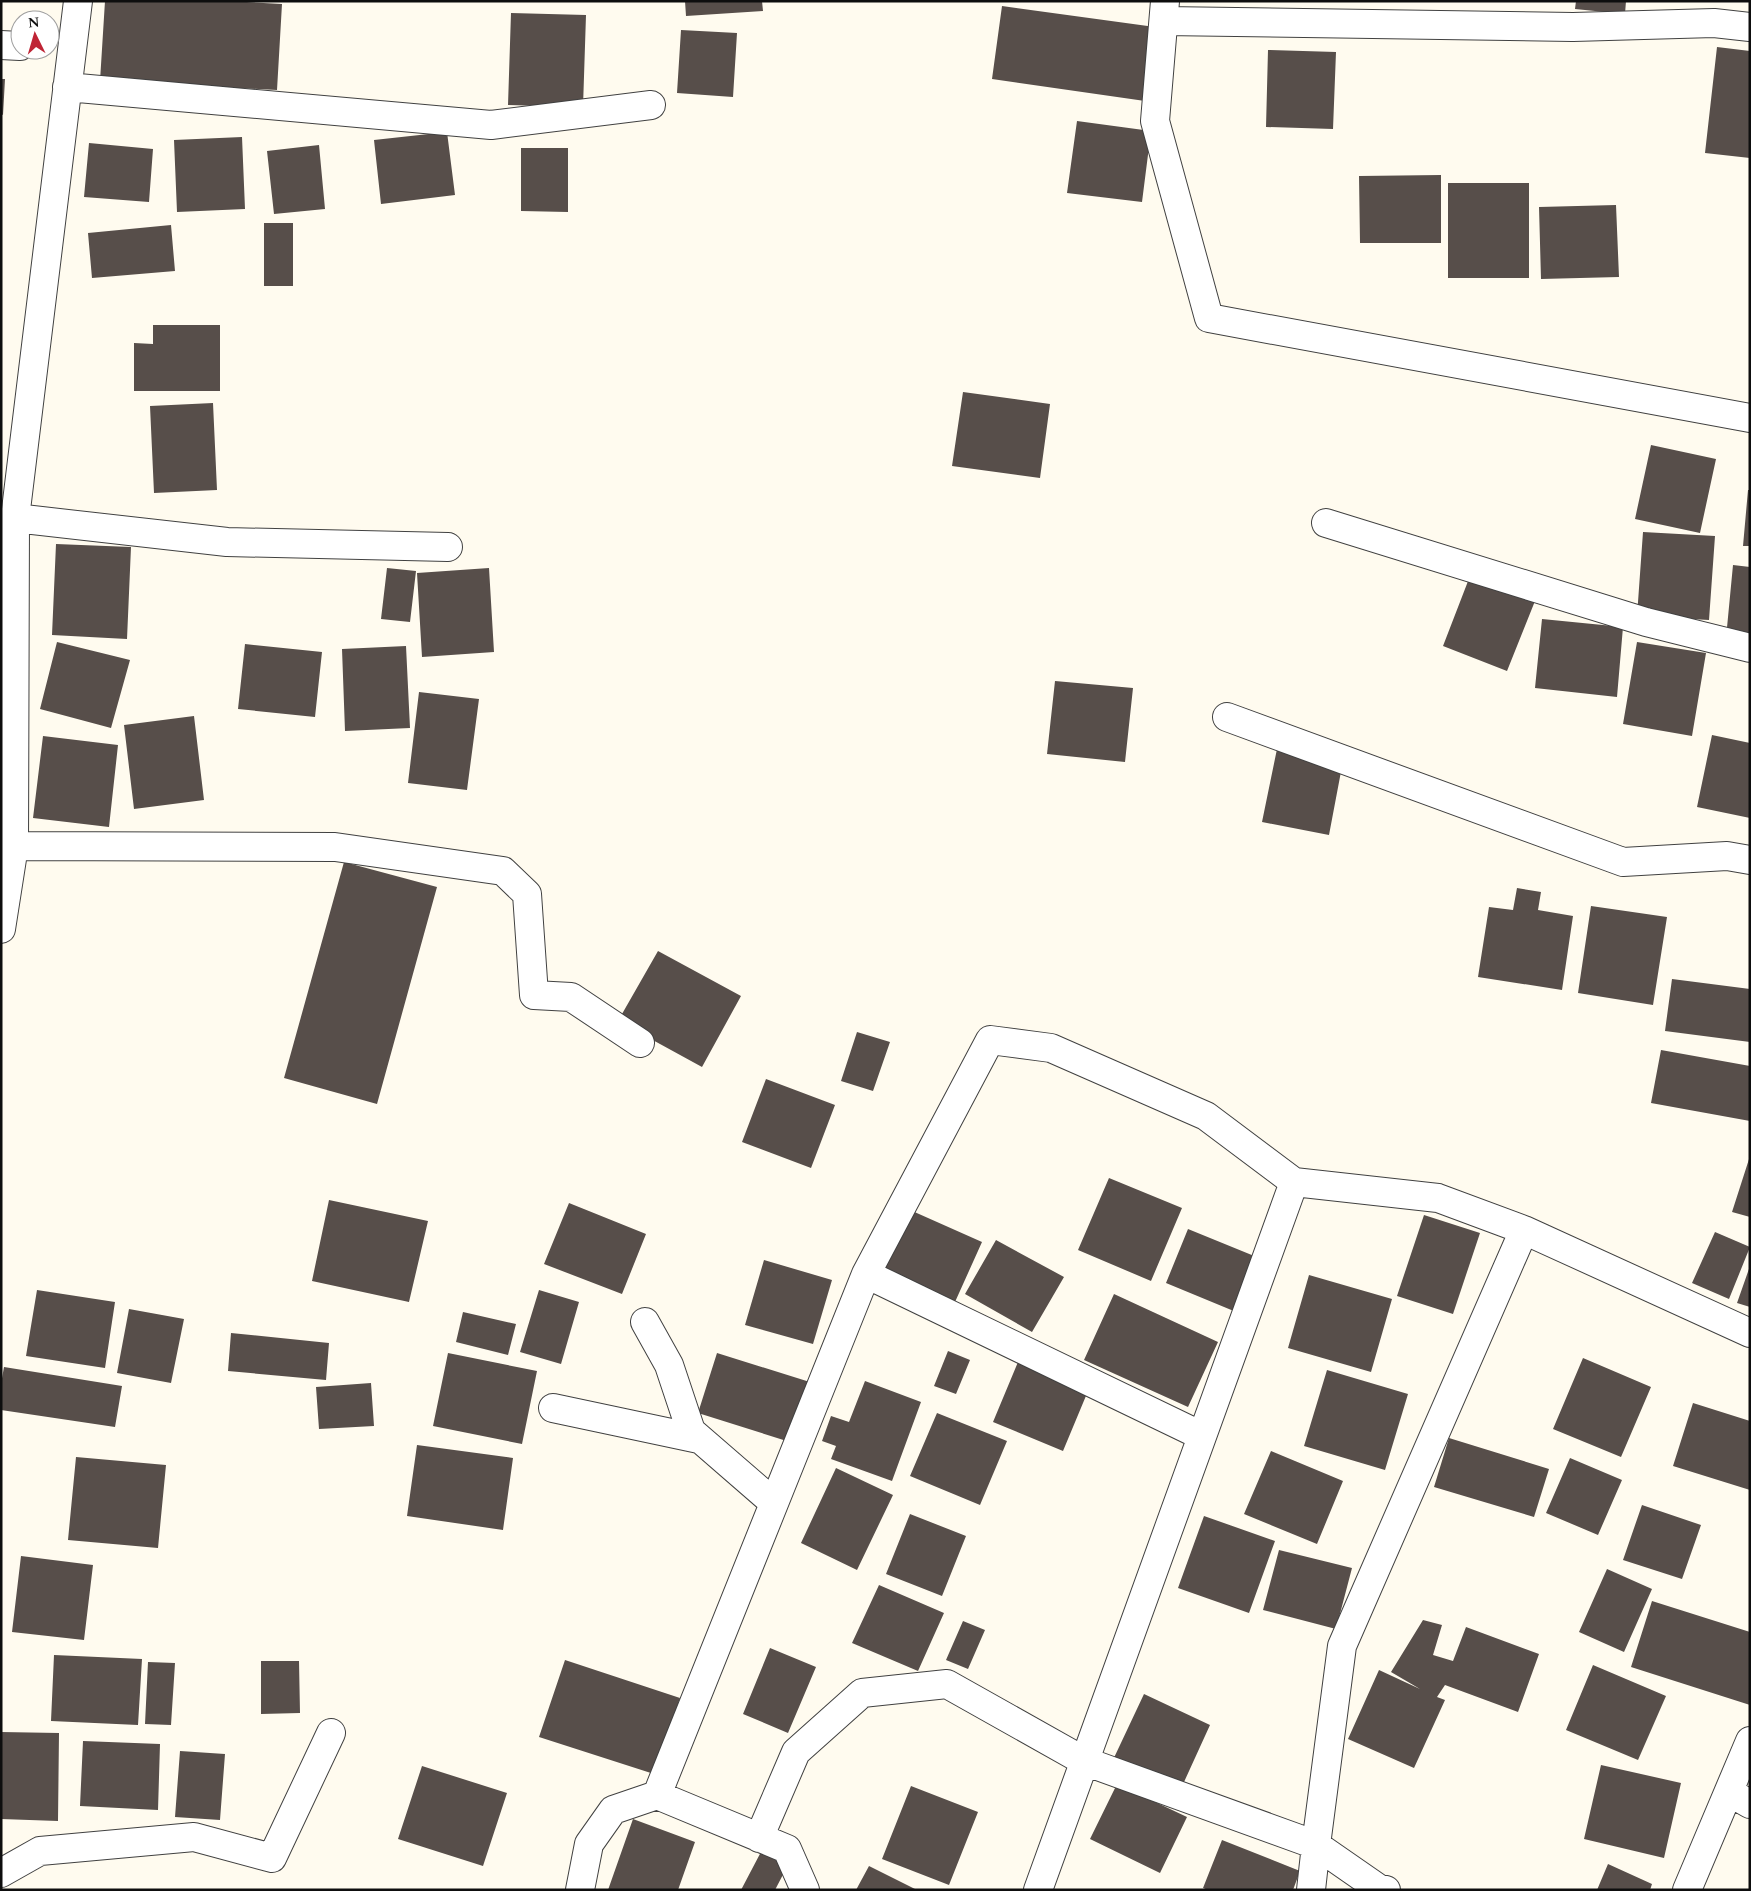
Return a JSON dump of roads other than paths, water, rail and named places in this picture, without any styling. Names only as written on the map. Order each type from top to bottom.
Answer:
[{"type":"street","points":[[1,929],[14,846],[8,527],[67,87],[61,47],[78,1]]},
{"type":"street","points":[[1750,28],[1714,23],[1573,27],[1164,11],[1155,121],[1209,318],[1750,418]]},
{"type":"street","points":[[67,87],[491,125],[651,105]]},
{"type":"street","points":[[1326,523],[1646,622],[1750,648]]},
{"type":"street","points":[[8,527],[227,542],[448,547]]},
{"type":"street","points":[[1227,717],[1623,862],[1727,856],[1750,860]]},
{"type":"street","points":[[1,814],[13,776]]},
{"type":"street","points":[[14,846],[335,847],[503,871],[527,894],[534,995],[572,997],[640,1044]]},
{"type":"street","points":[[657,1795],[866,1274],[990,1040],[1051,1048],[1206,1116],[1294,1182],[1438,1198],[1524,1230],[1750,1333]]},
{"type":"street","points":[[1038,1890],[1294,1182]]},
{"type":"street","points":[[1312,1890],[1316,1845],[1342,1646],[1524,1230]]},
{"type":"street","points":[[866,1274],[1202,1436]]},
{"type":"street","points":[[645,1322],[669,1365],[690,1431],[774,1503]]},
{"type":"street","points":[[553,1408],[699,1439]]},
{"type":"street","points":[[758,1838],[796,1752],[862,1693],[947,1684],[1084,1761],[1316,1845],[1378,1888],[1386,1890]]},
{"type":"street","points":[[1,1873],[40,1851],[194,1837],[272,1858],[331,1733]]},
{"type":"street","points":[[1688,1890],[1740,1798],[1750,1741]]},
{"type":"street","points":[[580,1890],[589,1844],[614,1810],[657,1795],[787,1849],[805,1890]]}]
